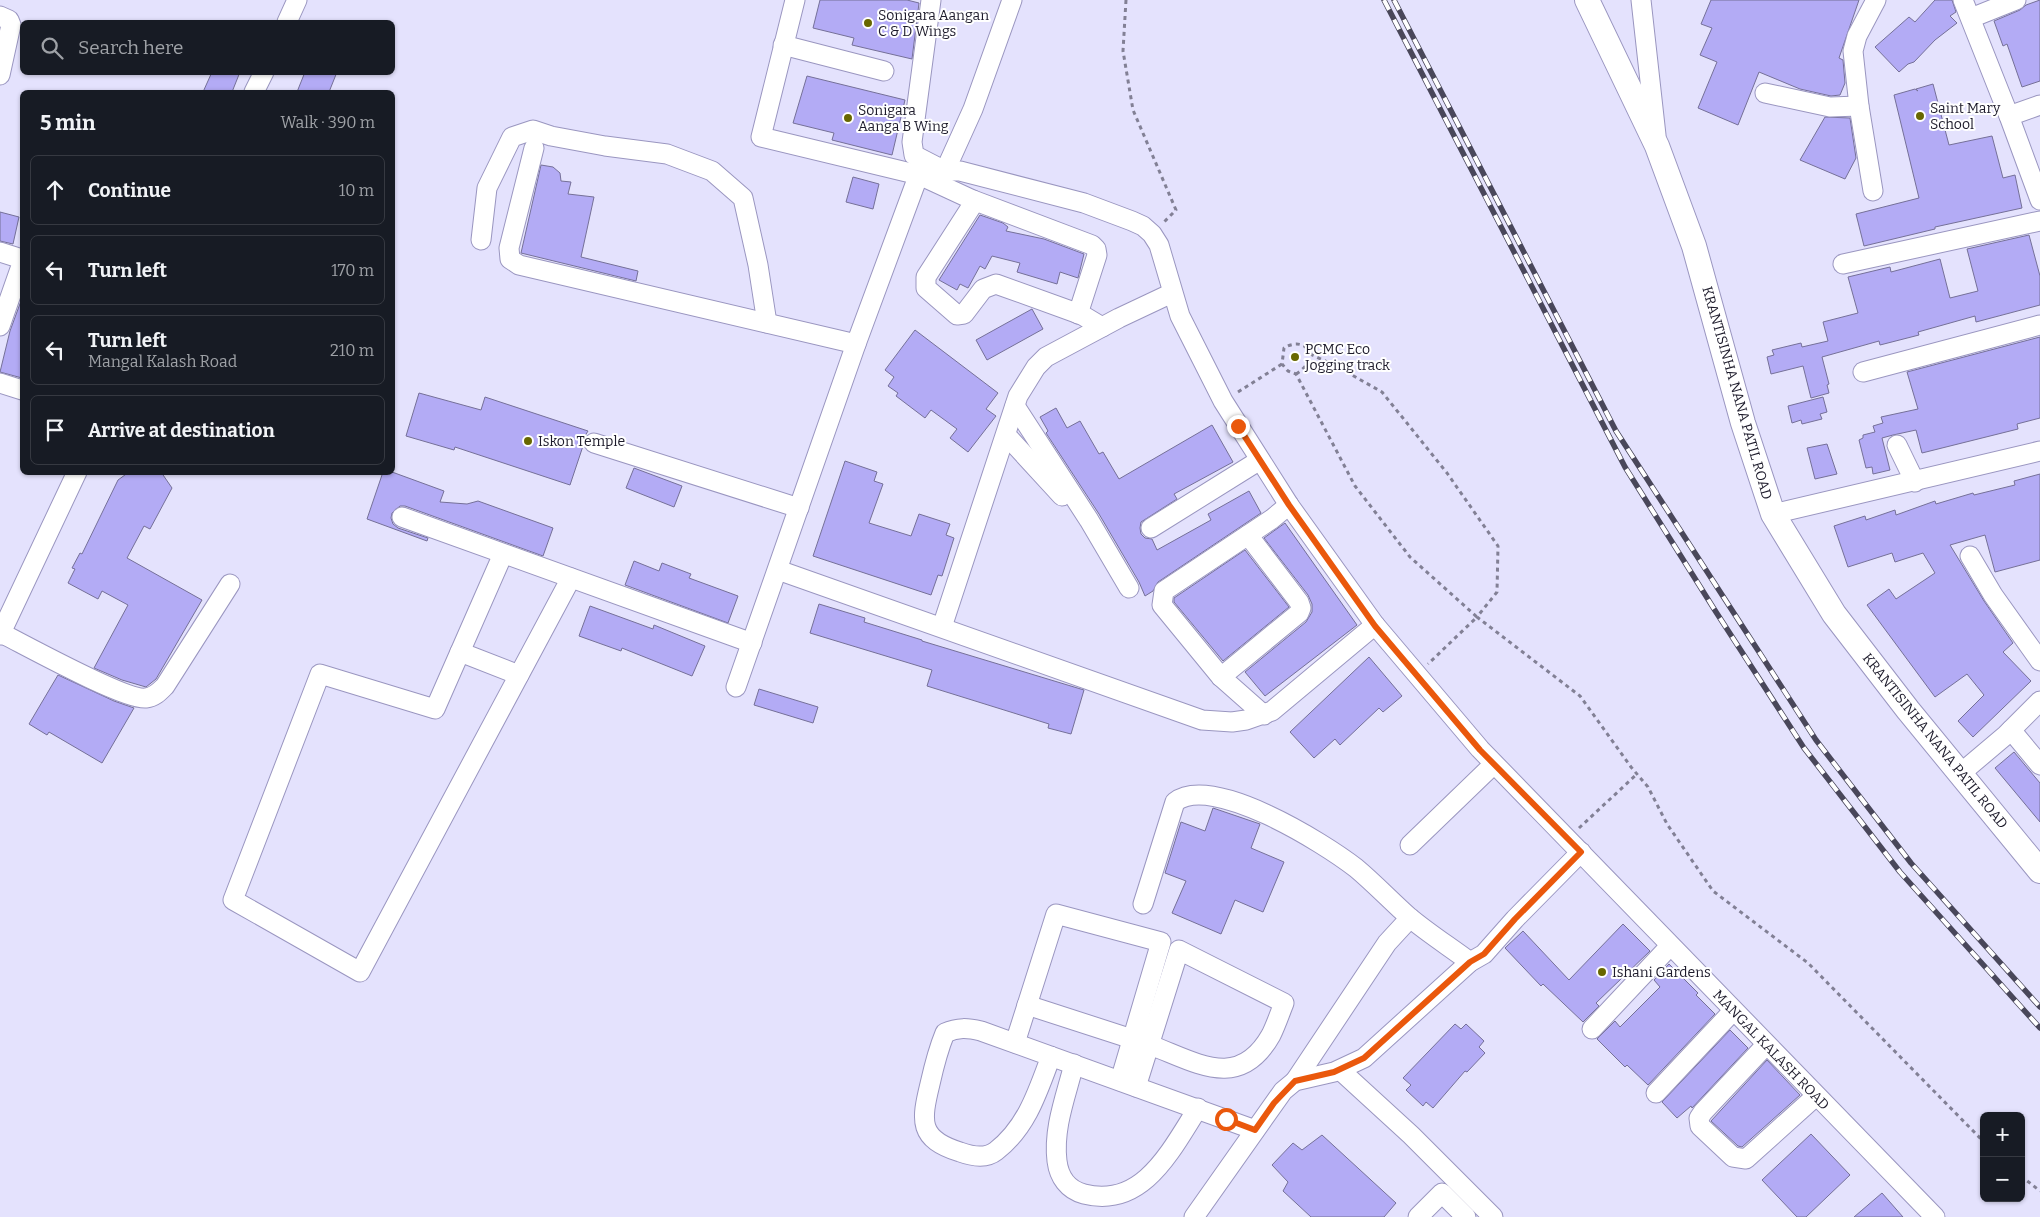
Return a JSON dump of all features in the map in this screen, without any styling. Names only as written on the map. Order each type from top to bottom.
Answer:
[{"type":"main road","name":"KRANTISINHA NANA PATIL ROAD","points":[[1587,0],[1657,146],[1694,246],[1743,424],[1773,514],[1834,614],[1908,710],[2040,870]]},
{"type":"street","points":[[288,20],[296,0]]},
{"type":"street","points":[[795,0],[761,136],[921,168],[960,172],[1084,203],[1132,220],[1152,234]]},
{"type":"street","points":[[931,0],[912,142],[914,155],[921,168],[973,200],[1092,245],[1096,249],[1097,255],[1078,314]]},
{"type":"street","points":[[945,171],[973,109],[1012,0]]},
{"type":"street","points":[[1632,0],[1644,26]]},
{"type":"street","points":[[1641,0],[1657,146]]},
{"type":"street","points":[[1873,191],[1859,106],[1853,51],[1857,36],[1876,0]]},
{"type":"street","points":[[1963,0],[2040,200]]},
{"type":"street","points":[[1970,18],[2016,0]]},
{"type":"street","points":[[0,16],[9,20],[11,25],[0,75]]},
{"type":"street","points":[[783,45],[884,71]]},
{"type":"street","points":[[255,90],[262,75]]},
{"type":"street","points":[[1765,93],[1830,107],[1859,106]]},
{"type":"street","points":[[2009,116],[2040,105]]},
{"type":"street","points":[[481,240],[487,188],[512,137],[533,130],[551,136],[606,146],[667,154],[712,171],[743,198],[758,265],[767,323]]},
{"type":"street","points":[[534,148],[509,248],[510,259],[519,265],[856,344]]},
{"type":"street","points":[[736,687],[856,344],[921,168]]},
{"type":"street","points":[[973,200],[973,204],[926,277],[926,288],[957,315],[964,314],[983,289],[996,284],[1078,314],[1102,327]]},
{"type":"street","points":[[1843,264],[2040,221]]},
{"type":"street","name":"MANGAL KALASH ROAD","points":[[1152,234],[1159,245],[1172,294],[1192,341],[1224,401],[1289,505],[1375,626],[1494,764],[1935,1217]]},
{"type":"street","points":[[0,252],[20,257]]},
{"type":"street","points":[[0,326],[20,269]]},
{"type":"street","points":[[942,627],[1015,406],[1028,378],[1046,357],[1119,318],[1172,294]]},
{"type":"street","points":[[1863,372],[2040,325]]},
{"type":"street","points":[[0,383],[20,389]]},
{"type":"street","points":[[1015,406],[1089,520],[1129,588]]},
{"type":"street","points":[[1006,434],[1070,504]]},
{"type":"street","points":[[594,443],[799,508]]},
{"type":"street","points":[[1897,445],[1915,482]]},
{"type":"street","points":[[1773,514],[2040,451]]},
{"type":"street","points":[[1151,528],[1260,460]]},
{"type":"street","points":[[76,475],[1,634],[106,685],[133,697],[145,698],[156,695],[165,686],[230,584]]},
{"type":"street","points":[[1264,715],[1220,677],[1162,605],[1162,596],[1164,591],[1289,505]]},
{"type":"street","points":[[402,517],[752,643]]},
{"type":"street","points":[[1220,677],[1299,613],[1301,608],[1300,602],[1248,535]]},
{"type":"street","points":[[503,554],[435,709],[320,674],[233,900],[360,972],[571,578]]},
{"type":"street","points":[[1970,556],[1993,594],[2040,661]]},
{"type":"street","points":[[778,570],[1202,720],[1232,722],[1272,712],[1375,626]]},
{"type":"street","points":[[460,652],[519,675]]},
{"type":"street","points":[[1961,773],[2011,730],[2040,701]]},
{"type":"street","points":[[2011,730],[2040,765]]},
{"type":"street","points":[[1410,844],[1494,764]]},
{"type":"street","points":[[1143,904],[1175,802],[1182,796],[1210,796],[1242,804],[1269,814],[1340,856],[1410,918],[1470,962]]},
{"type":"street","points":[[1295,1081],[1340,1070],[1364,1058],[1383,1043],[1470,962],[1484,954],[1515,919],[1574,845]]},
{"type":"street","points":[[1015,1043],[1056,914],[1161,942],[1141,1042]]},
{"type":"street","points":[[1194,1217],[1274,1103],[1295,1081],[1387,943],[1410,918]]},
{"type":"street","points":[[1592,1029],[1670,946]]},
{"type":"street","points":[[1027,1005],[1141,1042],[1212,1067],[1228,1069],[1241,1066],[1264,1047],[1284,1003],[1179,950],[1141,1042],[1128,1084]]},
{"type":"street","points":[[1656,1093],[1733,1011]]},
{"type":"street","points":[[1052,1056],[1030,1110],[1009,1140],[995,1152],[988,1156],[961,1153],[931,1137],[925,1127],[923,1111],[937,1050],[945,1033],[955,1029],[967,1028],[1052,1056],[1255,1130]]},
{"type":"street","points":[[1766,1045],[1703,1112],[1699,1118],[1700,1126],[1733,1157],[1746,1159],[1816,1096]]},
{"type":"street","points":[[1074,1064],[1057,1129],[1057,1162],[1064,1183],[1078,1193],[1098,1198],[1119,1196],[1140,1184],[1164,1162],[1198,1108]]},
{"type":"street","points":[[1340,1070],[1411,1134],[1493,1217]]},
{"type":"street","points":[[1445,1196],[1459,1182]]},
{"type":"street","points":[[1418,1217],[1442,1193],[1466,1217]]},
{"type":"path","points":[[1126,0],[1123,51],[1133,110],[1176,210],[1152,234]]},
{"type":"path","points":[[1416,674],[1477,617],[1497,592],[1498,546],[1448,472],[1382,392],[1336,366],[1310,354],[1306,347],[1299,343],[1290,344],[1284,348],[1282,364],[1288,371],[1296,374],[1355,486],[1410,556],[1477,617],[1580,696],[1648,787],[1667,824],[1713,891],[1808,963],[1980,1138]]},
{"type":"path","points":[[1296,374],[1308,366],[1310,354]]},
{"type":"path","points":[[1224,401],[1282,364]]},
{"type":"path","points":[[1574,845],[1637,774]]},
{"type":"path","points":[[2025,1179],[2040,1191]]},
{"type":"building","name":"Sonigara Aangan C & D Wings","points":[[820,0],[907,0],[919,3],[912,59],[852,45],[854,38],[813,28]]},
{"type":"building","points":[[1711,0],[1859,0],[1839,58],[1843,60],[1845,83],[1840,95],[1831,96],[1800,89],[1759,72],[1738,125],[1698,108],[1717,62],[1700,55],[1712,28],[1701,24]]},
{"type":"building","points":[[1935,0],[1952,0],[1956,12],[1950,16],[1957,23],[1935,40],[1914,62],[1908,64],[1899,72],[1875,47],[1909,17],[1915,22]]},
{"type":"building","points":[[2040,0],[2040,81],[2022,87],[2007,44],[2003,46],[1994,21]]},
{"type":"building","points":[[211,75],[239,75],[233,90],[204,90]]},
{"type":"building","points":[[304,75],[336,75],[330,90],[298,90]]},
{"type":"building","name":"Sonigara Aanga B Wing","points":[[807,76],[905,100],[892,155],[832,140],[834,133],[793,123]]},
{"type":"building","points":[[1933,84],[1949,145],[1992,136],[2003,178],[2015,175],[2022,208],[1935,227],[1935,229],[1864,246],[1856,214],[1919,198],[1894,95],[1915,89],[1918,91],[1916,89]]},
{"type":"building","points":[[1825,117],[1850,118],[1856,158],[1845,179],[1800,160]]},
{"type":"building","points":[[541,165],[553,167],[560,173],[561,181],[571,182],[568,194],[594,197],[581,257],[638,271],[636,281],[521,253]]},
{"type":"building","points":[[853,177],[879,184],[873,209],[846,202]]},
{"type":"building","points":[[0,212],[19,217],[13,244],[0,241]]},
{"type":"building","points":[[980,215],[1003,223],[1008,227],[1006,231],[1044,239],[1084,254],[1078,278],[1060,272],[1057,284],[1017,272],[1020,263],[992,256],[985,269],[980,266],[968,288],[960,284],[957,290],[939,280]]},
{"type":"building","points":[[2029,235],[2040,276],[2040,305],[1976,322],[1975,316],[1918,332],[1919,335],[1880,345],[1879,341],[1822,357],[1829,384],[1827,385],[1829,393],[1811,398],[1803,366],[1771,374],[1767,357],[1774,355],[1772,350],[1801,343],[1802,347],[1828,341],[1823,322],[1858,313],[1848,277],[1890,267],[1891,272],[1940,259],[1950,298],[1978,291],[1967,249]]},
{"type":"building","points":[[20,304],[20,377],[0,372],[10,331]]},
{"type":"building","points":[[1032,309],[1043,329],[987,360],[976,340]]},
{"type":"building","points":[[915,330],[998,393],[986,409],[996,416],[968,452],[950,438],[957,429],[931,410],[925,418],[896,396],[898,393],[888,386],[894,377],[885,370]]},
{"type":"building","points":[[2040,337],[2040,418],[2017,424],[2018,429],[1922,453],[1916,430],[1882,438],[1890,470],[1873,474],[1872,467],[1866,468],[1859,440],[1863,438],[1863,435],[1875,432],[1873,426],[1883,423],[1881,417],[1918,409],[1907,372]]},
{"type":"building","name":"Iskon Temple","points":[[419,393],[481,410],[485,397],[588,431],[583,439],[583,446],[570,485],[455,447],[454,450],[406,436]]},
{"type":"building","points":[[1823,397],[1827,412],[1820,414],[1822,419],[1802,424],[1801,420],[1792,423],[1788,406]]},
{"type":"building","points":[[1056,408],[1067,428],[1080,421],[1099,454],[1103,452],[1119,479],[1212,425],[1233,462],[1174,494],[1177,499],[1141,522],[1141,534],[1145,538],[1152,539],[1157,550],[1211,520],[1208,514],[1249,491],[1261,513],[1158,582],[1153,591],[1145,596],[1139,582],[1099,514],[1046,433],[1048,431],[1040,417]]},
{"type":"building","points":[[1827,444],[1837,474],[1815,479],[1807,448]]},
{"type":"building","points":[[845,461],[877,472],[874,481],[883,484],[869,523],[911,536],[919,514],[950,524],[946,535],[954,538],[942,576],[938,575],[931,595],[813,556]]},
{"type":"building","points":[[634,468],[682,486],[674,507],[626,488]]},
{"type":"building","points":[[395,473],[444,491],[440,502],[467,504],[478,501],[553,528],[543,556],[405,506],[400,506],[392,513],[393,524],[398,528],[428,538],[427,541],[367,519],[382,475],[395,475]]},
{"type":"building","points":[[2040,474],[2040,560],[1995,572],[1985,535],[1950,545],[1984,601],[2013,643],[2003,652],[2031,681],[1973,737],[1958,721],[1984,695],[1967,674],[1935,697],[1867,605],[1889,589],[1896,599],[1935,573],[1923,553],[1895,562],[1892,553],[1848,567],[1834,526],[1865,516],[1866,520],[1895,510],[1896,515],[1935,501],[1936,504],[1973,493],[1974,495],[2015,485],[2014,481]]},
{"type":"building","points":[[125,475],[163,475],[172,488],[150,529],[144,526],[127,558],[202,600],[156,679],[146,687],[122,680],[94,668],[128,605],[102,591],[98,599],[68,583],[75,569],[72,568],[80,553],[82,554],[118,480]]},
{"type":"building","points":[[1285,523],[1357,625],[1265,696],[1245,672],[1306,622],[1312,612],[1312,604],[1308,595],[1264,538]]},
{"type":"building","points":[[1245,550],[1289,607],[1223,661],[1174,602],[1174,598]]},
{"type":"building","points":[[634,561],[659,571],[662,563],[691,574],[689,578],[738,596],[728,623],[625,585]]},
{"type":"building","points":[[819,604],[865,618],[864,622],[922,641],[1084,690],[1071,734],[1048,728],[1049,724],[927,686],[932,670],[810,633]]},
{"type":"building","points":[[590,606],[653,629],[654,625],[705,646],[692,676],[622,648],[621,651],[579,636]]},
{"type":"building","points":[[1369,657],[1402,696],[1383,712],[1379,708],[1340,745],[1335,739],[1314,758],[1290,732]]},
{"type":"building","points":[[58,675],[114,701],[134,708],[102,763],[49,732],[47,735],[29,724]]},
{"type":"building","points":[[759,689],[818,707],[813,723],[754,705]]},
{"type":"building","points":[[2014,752],[2040,783],[2040,822],[1995,768]]},
{"type":"building","points":[[1213,808],[1260,824],[1251,848],[1284,862],[1263,912],[1235,900],[1221,934],[1172,913],[1186,881],[1165,873],[1181,822],[1205,831]]},
{"type":"building","name":"Ishani Gardens","points":[[1623,924],[1650,951],[1596,1003],[1599,1006],[1583,1022],[1543,984],[1541,986],[1505,948],[1523,931],[1569,980]]},
{"type":"building","points":[[1669,964],[1698,993],[1696,995],[1715,1014],[1648,1085],[1627,1065],[1625,1067],[1597,1039],[1615,1021],[1620,1027],[1660,987],[1654,980]]},
{"type":"building","points":[[1455,1024],[1461,1029],[1466,1024],[1484,1041],[1479,1047],[1485,1053],[1467,1072],[1465,1071],[1433,1108],[1426,1102],[1423,1106],[1406,1090],[1411,1085],[1403,1078]]},
{"type":"building","points":[[1730,1030],[1748,1048],[1692,1108],[1691,1106],[1677,1118],[1662,1102]]},
{"type":"building","points":[[1767,1060],[1800,1095],[1742,1147],[1738,1146],[1711,1121]]},
{"type":"building","points":[[1811,1134],[1850,1175],[1806,1217],[1797,1217],[1762,1180]]},
{"type":"building","points":[[1322,1135],[1396,1203],[1384,1217],[1311,1217],[1283,1191],[1288,1182],[1272,1165],[1293,1143],[1302,1150]]},
{"type":"building","points":[[1882,1193],[1903,1217],[1854,1217]]},
{"type":"railway","points":[[1384,0],[1625,467],[1716,612],[1804,748],[1900,872],[2040,1028]]},
{"type":"railway","points":[[1394,0],[1616,431],[1816,740],[1911,863],[2040,1007]]},
{"type":"place","name":"Sonigara Aangan C & D Wings","points":[[868,23]]},
{"type":"place","name":"Saint Mary School","points":[[1920,116]]},
{"type":"place","name":"Sonigara Aanga B Wing","points":[[848,118]]},
{"type":"place","name":"PCMC Eco Jogging track","points":[[1295,357]]},
{"type":"place","name":"Iskon Temple","points":[[528,441]]},
{"type":"place","name":"Ishani Gardens","points":[[1602,972]]},
{"type":"route","points":[[1226,1119],[1255,1130],[1283,1091],[1295,1081],[1334,1072],[1364,1058],[1383,1043],[1470,962],[1484,954],[1515,919],[1581,852],[1480,750],[1375,626],[1289,505],[1238,426]]}]
